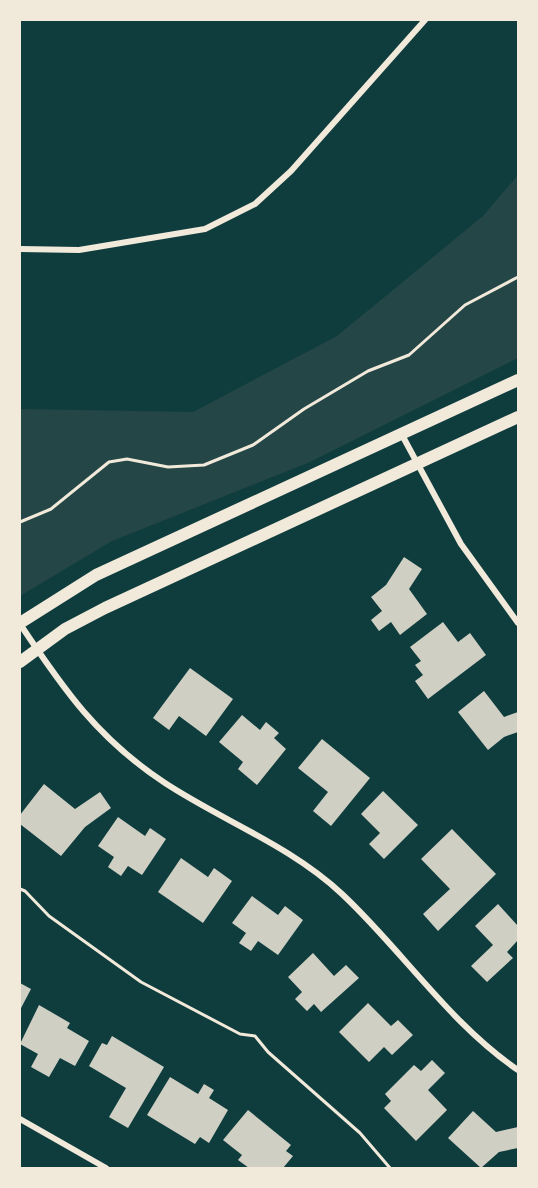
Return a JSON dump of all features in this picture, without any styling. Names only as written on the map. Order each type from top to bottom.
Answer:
[{"type":"main road","points":[[20,623],[96,576],[519,380]]},
{"type":"main road","points":[[20,662],[65,629],[105,608],[519,417]]},
{"type":"street","points":[[20,249],[79,250],[174,235],[205,229],[255,204],[291,171],[425,20]]},
{"type":"street","points":[[402,435],[461,544],[519,623]]},
{"type":"street","points":[[20,623],[85,716],[113,744],[167,785],[315,871],[343,894],[487,1046],[519,1070]]},
{"type":"street","points":[[20,1119],[106,1168]]},
{"type":"path","points":[[20,522],[51,509],[109,462],[127,459],[168,467],[204,465],[253,445],[304,409],[359,377],[409,356],[465,305],[519,277]]},
{"type":"path","points":[[20,889],[25,891],[49,916],[141,982],[240,1034],[255,1036],[268,1052],[360,1133],[390,1168]]},
{"type":"shaded area","points":[[518,175],[518,358],[310,462],[112,541],[20,596],[20,409],[193,412],[337,336],[483,216]]},
{"type":"building","points":[[404,557],[422,569],[409,589],[427,614],[400,635],[391,622],[379,631],[371,620],[382,611],[371,597],[386,585]]},
{"type":"building","points":[[443,622],[458,642],[470,633],[486,655],[428,699],[415,681],[423,675],[415,665],[421,661],[410,647]]},
{"type":"building","points":[[190,668],[233,699],[206,736],[179,716],[169,730],[153,718]]},
{"type":"building","points":[[484,691],[504,717],[518,712],[518,732],[504,737],[488,750],[458,712]]},
{"type":"building","points":[[242,715],[260,730],[266,722],[279,733],[274,738],[286,749],[257,785],[238,769],[243,762],[219,742]]},
{"type":"building","points":[[322,739],[370,778],[331,826],[313,811],[328,792],[298,768]]},
{"type":"building","points":[[44,784],[75,809],[100,792],[111,808],[85,827],[61,856],[20,824],[20,815]]},
{"type":"building","points":[[383,791],[418,825],[384,859],[369,844],[380,833],[361,814]]},
{"type":"building","points":[[118,817],[145,836],[150,828],[166,839],[142,875],[128,866],[121,876],[108,867],[114,857],[98,846]]},
{"type":"building","points":[[452,829],[496,874],[438,931],[423,914],[450,889],[421,859]]},
{"type":"building","points":[[181,858],[208,877],[214,868],[232,881],[203,923],[158,892]]},
{"type":"building","points":[[252,896],[278,915],[285,906],[303,920],[278,955],[258,941],[251,951],[239,943],[246,933],[232,923]]},
{"type":"building","points":[[498,904],[518,926],[518,940],[507,952],[513,958],[487,982],[471,966],[493,945],[475,926]]},
{"type":"building","points":[[313,953],[334,976],[346,965],[359,978],[321,1012],[314,1004],[307,1011],[295,999],[302,992],[288,977]]},
{"type":"building","points":[[20,983],[31,989],[20,1010]]},
{"type":"building","points":[[368,1003],[391,1026],[398,1020],[413,1035],[392,1055],[384,1047],[369,1062],[339,1032]]},
{"type":"building","points":[[39,1005],[70,1023],[67,1028],[89,1041],[75,1066],[60,1058],[49,1077],[31,1067],[38,1054],[20,1044]]},
{"type":"building","points":[[112,1036],[164,1067],[128,1128],[109,1117],[126,1088],[89,1066],[102,1043],[107,1045]]},
{"type":"building","points":[[432,1060],[445,1073],[428,1090],[447,1110],[416,1141],[384,1108],[391,1101],[385,1094],[414,1065],[421,1071]]},
{"type":"building","points":[[170,1077],[198,1094],[204,1084],[214,1090],[209,1098],[228,1110],[209,1143],[200,1137],[195,1144],[147,1115]]},
{"type":"building","points":[[248,1110],[291,1145],[286,1151],[293,1156],[283,1168],[249,1168],[238,1160],[242,1155],[223,1140]]},
{"type":"building","points":[[473,1111],[496,1132],[518,1127],[518,1148],[499,1152],[481,1168],[448,1138]]}]
